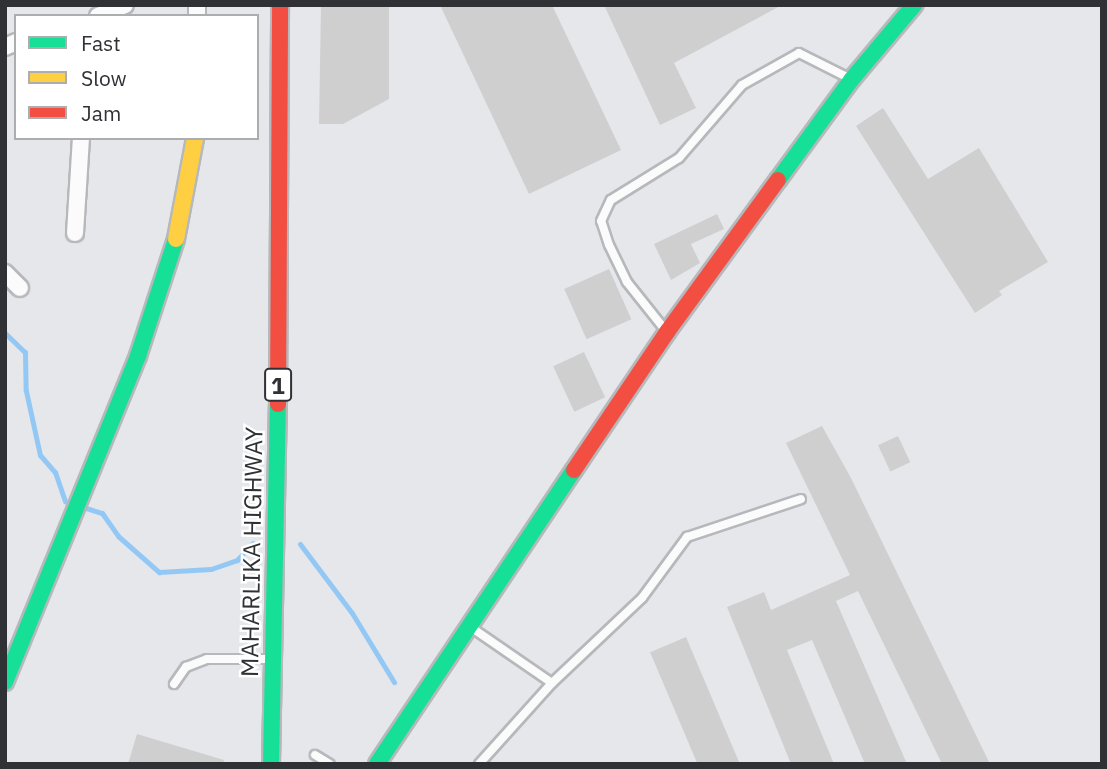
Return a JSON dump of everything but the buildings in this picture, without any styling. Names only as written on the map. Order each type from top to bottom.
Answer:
[{"type":"main road","name":"MAHARLIKA HIGHWAY","points":[[271,764],[281,241],[280,5]]},
{"type":"main road","points":[[377,764],[472,628],[667,332],[852,79],[914,5]]},
{"type":"main road","points":[[5,682],[138,356],[175,245],[195,140]]},
{"type":"street","points":[[105,11],[125,5]]},
{"type":"street","points":[[75,233],[81,140]]},
{"type":"street","points":[[5,273],[20,288]]},
{"type":"lane","points":[[667,332],[627,282],[609,245],[601,222],[611,200],[679,158],[742,85],[799,53],[852,79]]},
{"type":"lane","points":[[479,764],[552,683],[642,598],[687,537],[801,499]]},
{"type":"lane","points":[[472,628],[552,683]]},
{"type":"lane","points":[[174,684],[186,667],[206,659],[273,659]]},
{"type":"lane","points":[[315,755],[330,764]]},
{"type":"waterway","points":[[5,333],[25,352],[26,391],[40,455],[55,472],[65,501]]},
{"type":"waterway","points":[[83,507],[102,513],[118,536],[159,572],[211,569],[237,560],[253,543]]},
{"type":"waterway","points":[[300,544],[352,613],[394,682]]},
{"type":"traffic: fast","points":[[778,180],[852,79],[914,5]]},
{"type":"traffic: fast","points":[[5,682],[138,356],[176,239]]},
{"type":"traffic: fast","points":[[271,764],[278,404]]},
{"type":"traffic: fast","points":[[377,764],[574,470]]},
{"type":"traffic: slow","points":[[176,239],[195,140]]},
{"type":"traffic: jam","points":[[278,404],[280,5]]},
{"type":"traffic: jam","points":[[574,470],[667,332],[778,180]]}]
